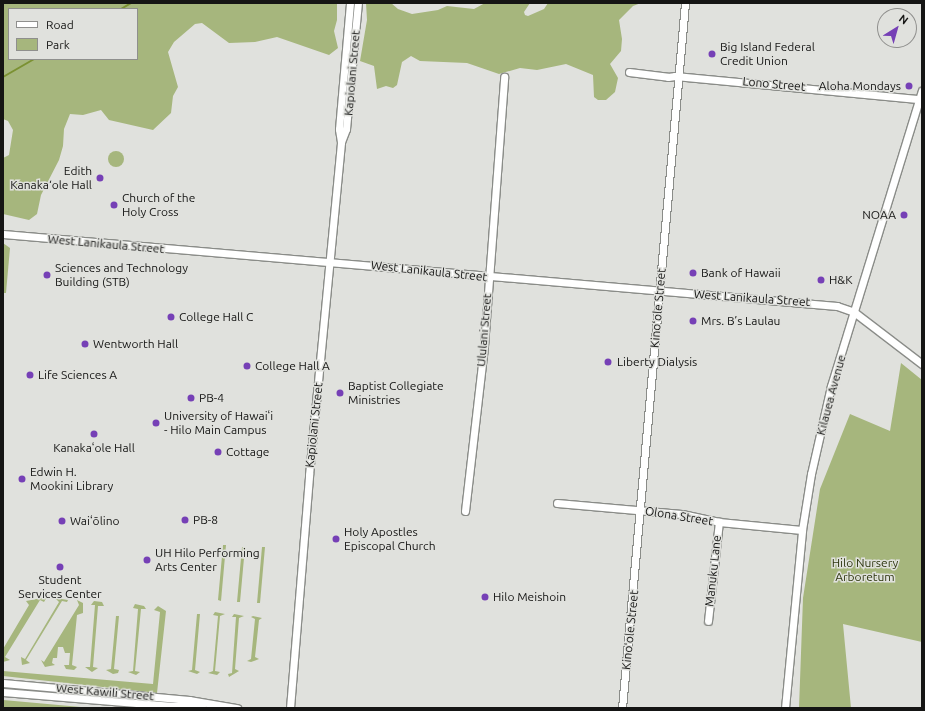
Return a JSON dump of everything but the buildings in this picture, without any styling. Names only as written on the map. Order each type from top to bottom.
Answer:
[{"type":"street","name":"Kapiolani Street","points":[[290,708],[309,475],[341,142],[339,129],[350,3]]},
{"type":"street","name":"Kapiolani Street","points":[[341,142],[346,129],[358,3]]},
{"type":"street","name":"Kinoʻole Street","points":[[622,708],[642,510],[659,291],[685,3]]},
{"type":"street","name":"Lono Street","points":[[629,72],[668,77],[678,76],[920,99]]},
{"type":"street","name":"Ululani Street","points":[[465,511],[484,346],[504,77]]},
{"type":"street","name":"Kilauea Avenue","points":[[785,708],[802,530],[829,396],[922,91]]},
{"type":"street","name":"West Lanikaula Street","points":[[3,234],[837,306],[854,312],[922,364]]},
{"type":"street","name":"Olona Street","points":[[557,503],[642,510],[719,522],[802,530]]},
{"type":"street","name":"Manuku Lane","points":[[708,621],[719,522]]},
{"type":"street","name":"West Kawili Street","points":[[3,683],[189,700],[237,708]]},
{"type":"street","name":"West Kawili Street","points":[[3,692],[175,706],[206,704]]},
{"type":"green space","points":[[3,3],[337,3],[337,20],[334,31],[338,48],[329,55],[277,37],[255,42],[229,43],[202,23],[195,24],[174,42],[168,52],[178,87],[173,96],[171,113],[153,130],[109,120],[101,110],[83,115],[70,114],[64,129],[63,146],[59,160],[41,195],[37,214],[29,220],[3,214],[3,158],[9,155],[13,130],[8,121],[3,119]]},
{"type":"green space","points":[[366,3],[391,3],[398,9],[412,14],[438,10],[447,6],[474,9],[485,3],[530,3],[524,12],[525,15],[528,16],[544,9],[548,3],[641,3],[633,6],[619,20],[622,39],[621,51],[610,64],[618,78],[615,92],[606,100],[598,100],[594,97],[593,75],[566,64],[537,70],[520,68],[499,74],[467,63],[420,61],[411,56],[402,62],[397,85],[393,88],[386,86],[377,89],[374,66],[360,61],[367,20]]},
{"type":"green space","points":[[116,151],[123,156],[124,159],[119,166],[116,167],[109,162],[108,159],[113,152]]},
{"type":"green space","points":[[3,243],[10,248],[6,293],[3,293]]},
{"type":"green space","name":"Hilo Nursery Arboretum","points":[[901,363],[922,380],[922,642],[843,624],[851,708],[799,708],[803,598],[820,489],[850,414],[890,431]]},
{"type":"green space","points":[[223,545],[226,545],[221,601],[218,600]]},
{"type":"green space","points":[[242,547],[245,547],[240,602],[237,602]]},
{"type":"green space","points":[[262,547],[265,547],[260,603],[257,603]]},
{"type":"green space","points":[[47,597],[44,602],[40,600],[5,657],[10,660],[3,662],[3,649],[29,605],[26,601]]},
{"type":"green space","points":[[55,598],[68,600],[67,602],[62,601],[26,660],[30,663],[22,665],[21,657],[25,659],[59,602]]},
{"type":"green space","points":[[77,600],[83,603],[83,613],[77,615],[72,665],[77,667],[74,670],[66,669],[64,665],[69,665],[70,653],[65,653],[63,647],[58,647],[57,658],[53,658],[52,663],[55,665],[45,667],[41,660],[44,662],[79,605]]},
{"type":"green space","points":[[94,601],[102,602],[104,606],[98,606],[93,667],[98,668],[92,672],[85,667],[90,667],[95,605],[91,605]]},
{"type":"green space","points":[[135,604],[144,606],[146,609],[141,609],[135,671],[140,672],[136,675],[128,672],[133,671],[138,609],[133,608]]},
{"type":"green space","points":[[158,606],[166,611],[157,693],[3,676],[3,671],[153,684],[160,612],[154,610]]},
{"type":"green space","points":[[215,612],[225,614],[220,616],[215,671],[220,672],[217,675],[208,673],[213,671],[218,616],[213,615]]},
{"type":"green space","points":[[197,614],[200,614],[195,670],[200,672],[197,674],[188,671],[192,670]]},
{"type":"green space","points":[[234,614],[244,616],[239,618],[235,669],[239,671],[229,677],[228,674],[232,673],[236,617],[232,617]]},
{"type":"green space","points":[[116,616],[119,616],[114,669],[119,670],[118,673],[113,674],[106,670],[111,669]]},
{"type":"green space","points":[[251,617],[262,618],[259,620],[255,657],[259,659],[251,662],[247,661],[251,659],[255,619]]},
{"type":"green space","points":[[3,700],[92,708],[3,708]]},
{"type":"waterway","points":[[123,8],[131,3]]},
{"type":"waterway","points":[[3,77],[32,60]]},
{"type":"place","name":"Big Island Federal Credit Union","points":[[712,54]]},
{"type":"place","name":"Aloha Mondays","points":[[909,86]]},
{"type":"place","name":"Edith Kanaka‘ole Hall","points":[[100,178]]},
{"type":"place","name":"Church of the Holy Cross","points":[[114,205]]},
{"type":"place","name":"NOAA","points":[[904,215]]},
{"type":"place","name":"Bank of Hawaii","points":[[693,273]]},
{"type":"place","name":"Sciences and Technology Building (STB)","points":[[47,275]]},
{"type":"place","name":"H&K","points":[[821,280]]},
{"type":"place","name":"College Hall C","points":[[171,317]]},
{"type":"place","name":"Mrs. B’s Laulau","points":[[693,321]]},
{"type":"place","name":"Wentworth Hall","points":[[85,344]]},
{"type":"place","name":"Liberty Dialysis","points":[[608,362]]},
{"type":"place","name":"College Hall A","points":[[247,366]]},
{"type":"place","name":"Life Sciences A","points":[[30,375]]},
{"type":"place","name":"Baptist Collegiate Ministries","points":[[340,393]]},
{"type":"place","name":"PB-4","points":[[191,398]]},
{"type":"place","name":"University of Hawaiʻi - Hilo Main Campus","points":[[156,423]]},
{"type":"place","name":"Kanakaʻole Hall","points":[[94,434]]},
{"type":"place","name":"Cottage","points":[[218,452]]},
{"type":"place","name":"Edwin H. Mookini Library","points":[[22,479]]},
{"type":"place","name":"PB-8","points":[[185,520]]},
{"type":"place","name":"Waiʻōlino","points":[[62,521]]},
{"type":"place","name":"Holy Apostles Episcopal Church","points":[[336,539]]},
{"type":"place","name":"UH Hilo Performing Arts Center","points":[[147,560]]},
{"type":"place","name":"Student Services Center","points":[[60,567]]},
{"type":"place","name":"Hilo Meishoin","points":[[485,597]]}]
